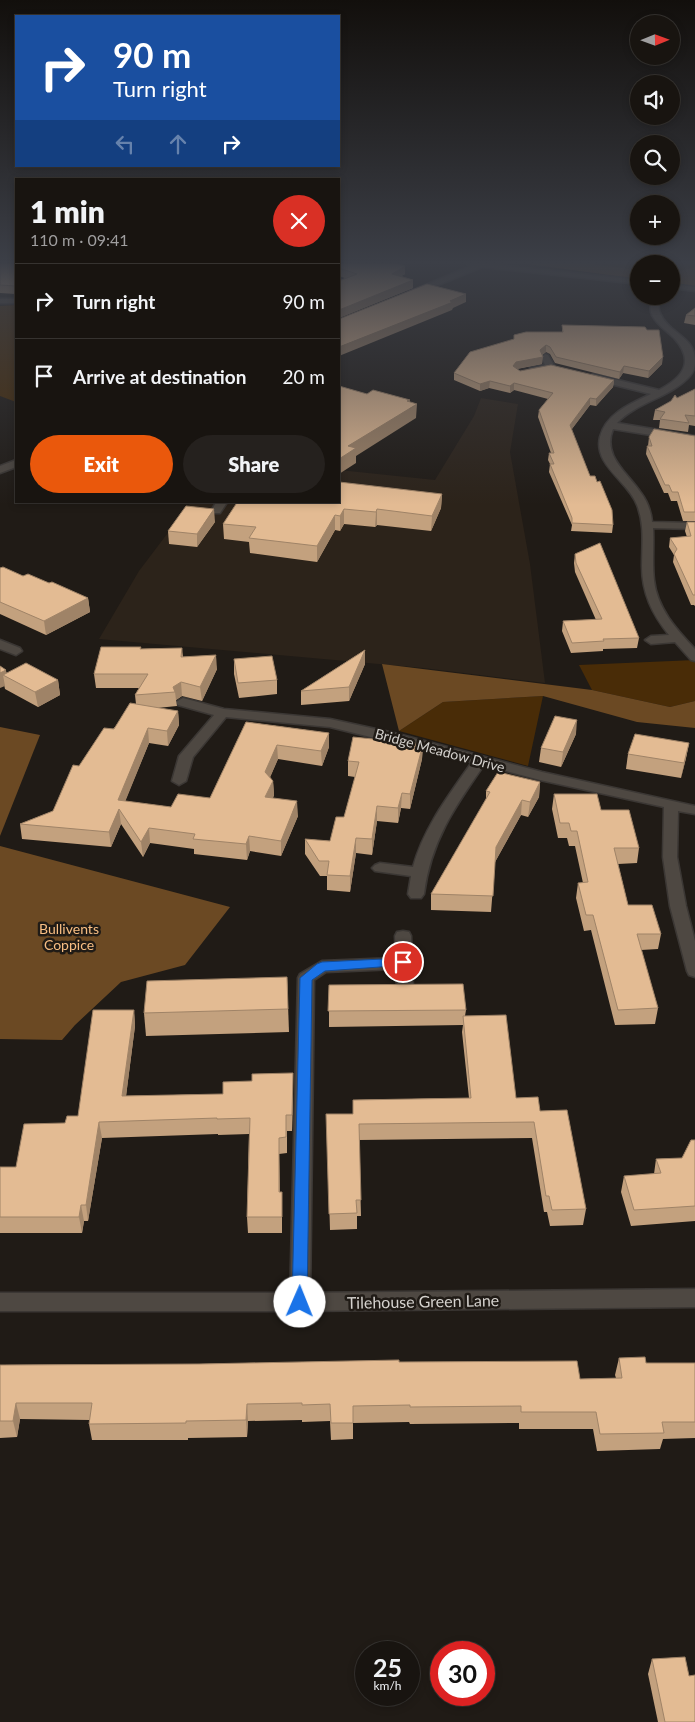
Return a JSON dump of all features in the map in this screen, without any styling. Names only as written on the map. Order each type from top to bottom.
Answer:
[{"type":"street","points":[[687,343],[694,356],[694,363],[690,371],[683,378],[660,393],[634,405],[610,425],[604,441],[608,456],[618,474],[642,502],[649,525],[646,576],[648,589],[654,605],[678,638],[695,657]]},
{"type":"street","points":[[527,371],[555,368],[546,357]]},
{"type":"street","points":[[587,376],[660,393]]},
{"type":"street","points":[[610,425],[695,439]]},
{"type":"street","points":[[0,470],[15,463]]},
{"type":"street","points":[[216,511],[222,503]]},
{"type":"street","points":[[649,525],[695,526]]},
{"type":"street","points":[[650,640],[678,638]]},
{"type":"street","points":[[0,644],[16,651]]},
{"type":"street","name":"Bridge Meadow Drive","points":[[183,702],[223,713],[330,723],[389,736],[480,761],[695,810]]},
{"type":"street","points":[[179,781],[186,756],[223,713]]},
{"type":"street","points":[[416,894],[418,872],[436,824],[480,761]]},
{"type":"street","points":[[671,806],[670,857],[678,906],[694,964]]},
{"type":"street","points":[[380,868],[418,872]]},
{"type":"street","points":[[403,936],[405,988]]},
{"type":"street","points":[[300,1302],[306,978],[322,967],[403,962]]},
{"type":"street","name":"Tilehouse Green Lane","points":[[0,1302],[300,1302],[695,1298]]},
{"type":"shaded area","points":[[0,343],[15,343],[15,402],[0,396]]},
{"type":"shaded area","points":[[481,398],[518,404],[510,452],[530,564],[545,683],[423,668],[99,639],[139,571],[190,503],[340,503],[340,470],[435,480],[474,416]]},
{"type":"shaded area","points":[[695,660],[695,701],[670,707],[592,690],[579,665]]},
{"type":"shaded area","points":[[543,696],[528,766],[399,731],[443,702]]},
{"type":"green space","points":[[382,664],[592,690],[670,707],[695,701],[695,728],[637,722],[543,696],[443,702],[399,731]]},
{"type":"green space","points":[[0,727],[40,735],[0,836]]},
{"type":"green space","name":"Bullivents Coppice","points":[[0,846],[230,907],[185,965],[121,982],[75,1025],[62,1040],[0,1039]]},
{"type":"building","points":[[499,343],[661,343],[663,357],[649,371],[624,366],[620,372],[556,357],[550,347],[546,345],[540,350],[543,357],[516,362],[513,366],[520,371],[551,365],[614,380],[596,399],[590,398],[570,425],[590,476],[595,476],[597,482],[600,481],[612,510],[613,525],[572,523],[572,518],[550,464],[554,464],[549,453],[554,453],[539,410],[553,393],[514,383],[510,386],[490,381],[480,384],[454,373],[470,352]]},
{"type":"building","points":[[340,386],[367,394],[373,390],[410,400],[407,401],[417,404],[348,446],[356,448],[340,458]]},
{"type":"building","points":[[695,389],[695,416],[685,415],[689,423],[660,419],[665,412],[655,410],[671,401],[675,395],[677,398]]},
{"type":"building","points":[[654,429],[695,436],[695,512],[684,512],[678,492],[672,492],[669,485],[665,485],[647,446],[652,446],[649,437]]},
{"type":"building","points":[[340,482],[442,494],[432,516],[377,509],[376,512],[344,509],[340,516],[335,515],[317,546],[249,538],[256,527],[223,524],[237,503],[340,503]]},
{"type":"building","points":[[186,506],[214,509],[197,534],[168,531]]},
{"type":"building","points":[[687,522],[695,522],[695,595],[693,595],[674,554],[677,549],[670,538],[691,536]]},
{"type":"building","points":[[600,543],[639,638],[603,639],[604,641],[572,643],[563,621],[602,619],[576,563],[575,554]]},
{"type":"building","points":[[3,567],[23,576],[28,574],[49,583],[52,582],[88,598],[44,621],[0,602],[0,568]]},
{"type":"building","points":[[101,647],[141,647],[140,649],[182,648],[181,657],[216,655],[200,687],[181,682],[173,687],[175,692],[135,695],[148,674],[94,674]]},
{"type":"building","points":[[365,650],[349,687],[301,691]]},
{"type":"building","points":[[272,656],[277,680],[238,683],[234,659]]},
{"type":"building","points":[[26,663],[58,680],[35,692],[3,675]]},
{"type":"building","points":[[0,666],[6,670],[0,673]]},
{"type":"building","points":[[130,703],[178,711],[167,731],[148,728],[118,800],[171,807],[178,794],[210,798],[246,722],[329,733],[321,751],[277,745],[265,772],[273,781],[265,797],[297,801],[281,841],[249,836],[246,844],[193,839],[195,834],[149,828],[141,842],[119,809],[109,832],[20,824],[53,811],[73,765],[79,766],[104,728],[114,729]]},
{"type":"building","points":[[555,716],[577,720],[563,752],[541,748]]},
{"type":"building","points":[[635,734],[689,743],[684,763],[628,754]]},
{"type":"building","points":[[353,737],[423,744],[410,794],[402,793],[398,808],[377,806],[372,839],[356,838],[350,876],[327,875],[329,861],[319,861],[305,839],[330,841],[336,817],[344,817],[359,762],[348,761]]},
{"type":"building","points":[[498,772],[540,782],[530,802],[522,800],[496,847],[493,896],[431,894],[490,792],[486,791]]},
{"type":"building","points":[[554,794],[597,794],[601,810],[629,810],[639,848],[614,848],[628,905],[652,905],[661,934],[637,934],[658,1008],[618,1010],[593,915],[586,915],[578,883],[588,882],[577,831],[571,831],[569,823],[560,823]]},
{"type":"building","points":[[287,977],[288,1009],[144,1013],[147,981]]},
{"type":"building","points":[[463,984],[466,1010],[328,1011],[329,985]]},
{"type":"building","points":[[93,1010],[134,1010],[122,1096],[223,1094],[223,1082],[252,1081],[252,1074],[293,1073],[292,1115],[286,1115],[286,1137],[279,1138],[279,1192],[282,1192],[282,1217],[247,1217],[250,1118],[217,1118],[99,1122],[86,1205],[81,1205],[79,1217],[0,1217],[0,1167],[16,1167],[24,1124],[65,1123],[67,1116],[78,1116]]},
{"type":"building","points":[[506,1015],[516,1098],[538,1097],[540,1111],[567,1110],[586,1209],[552,1210],[549,1196],[546,1196],[534,1122],[359,1124],[361,1200],[356,1200],[357,1213],[329,1214],[326,1114],[353,1114],[353,1100],[471,1098],[463,1016]]},
{"type":"building","points":[[691,1140],[695,1140],[695,1206],[634,1210],[624,1176],[661,1173],[656,1159],[682,1158]]},
{"type":"building","points":[[645,1357],[646,1363],[695,1363],[695,1422],[662,1422],[664,1433],[600,1434],[596,1412],[521,1412],[521,1406],[410,1407],[410,1405],[353,1406],[353,1423],[331,1423],[330,1404],[302,1405],[302,1403],[247,1404],[246,1420],[89,1424],[92,1403],[16,1403],[13,1421],[0,1421],[0,1365],[399,1360],[399,1362],[577,1361],[580,1379],[622,1378],[619,1358]]},
{"type":"building","points":[[685,1657],[689,1676],[695,1675],[695,1722],[665,1722],[652,1659]]},
{"type":"route","points":[[300,1302],[306,978],[322,967],[403,962]]}]
